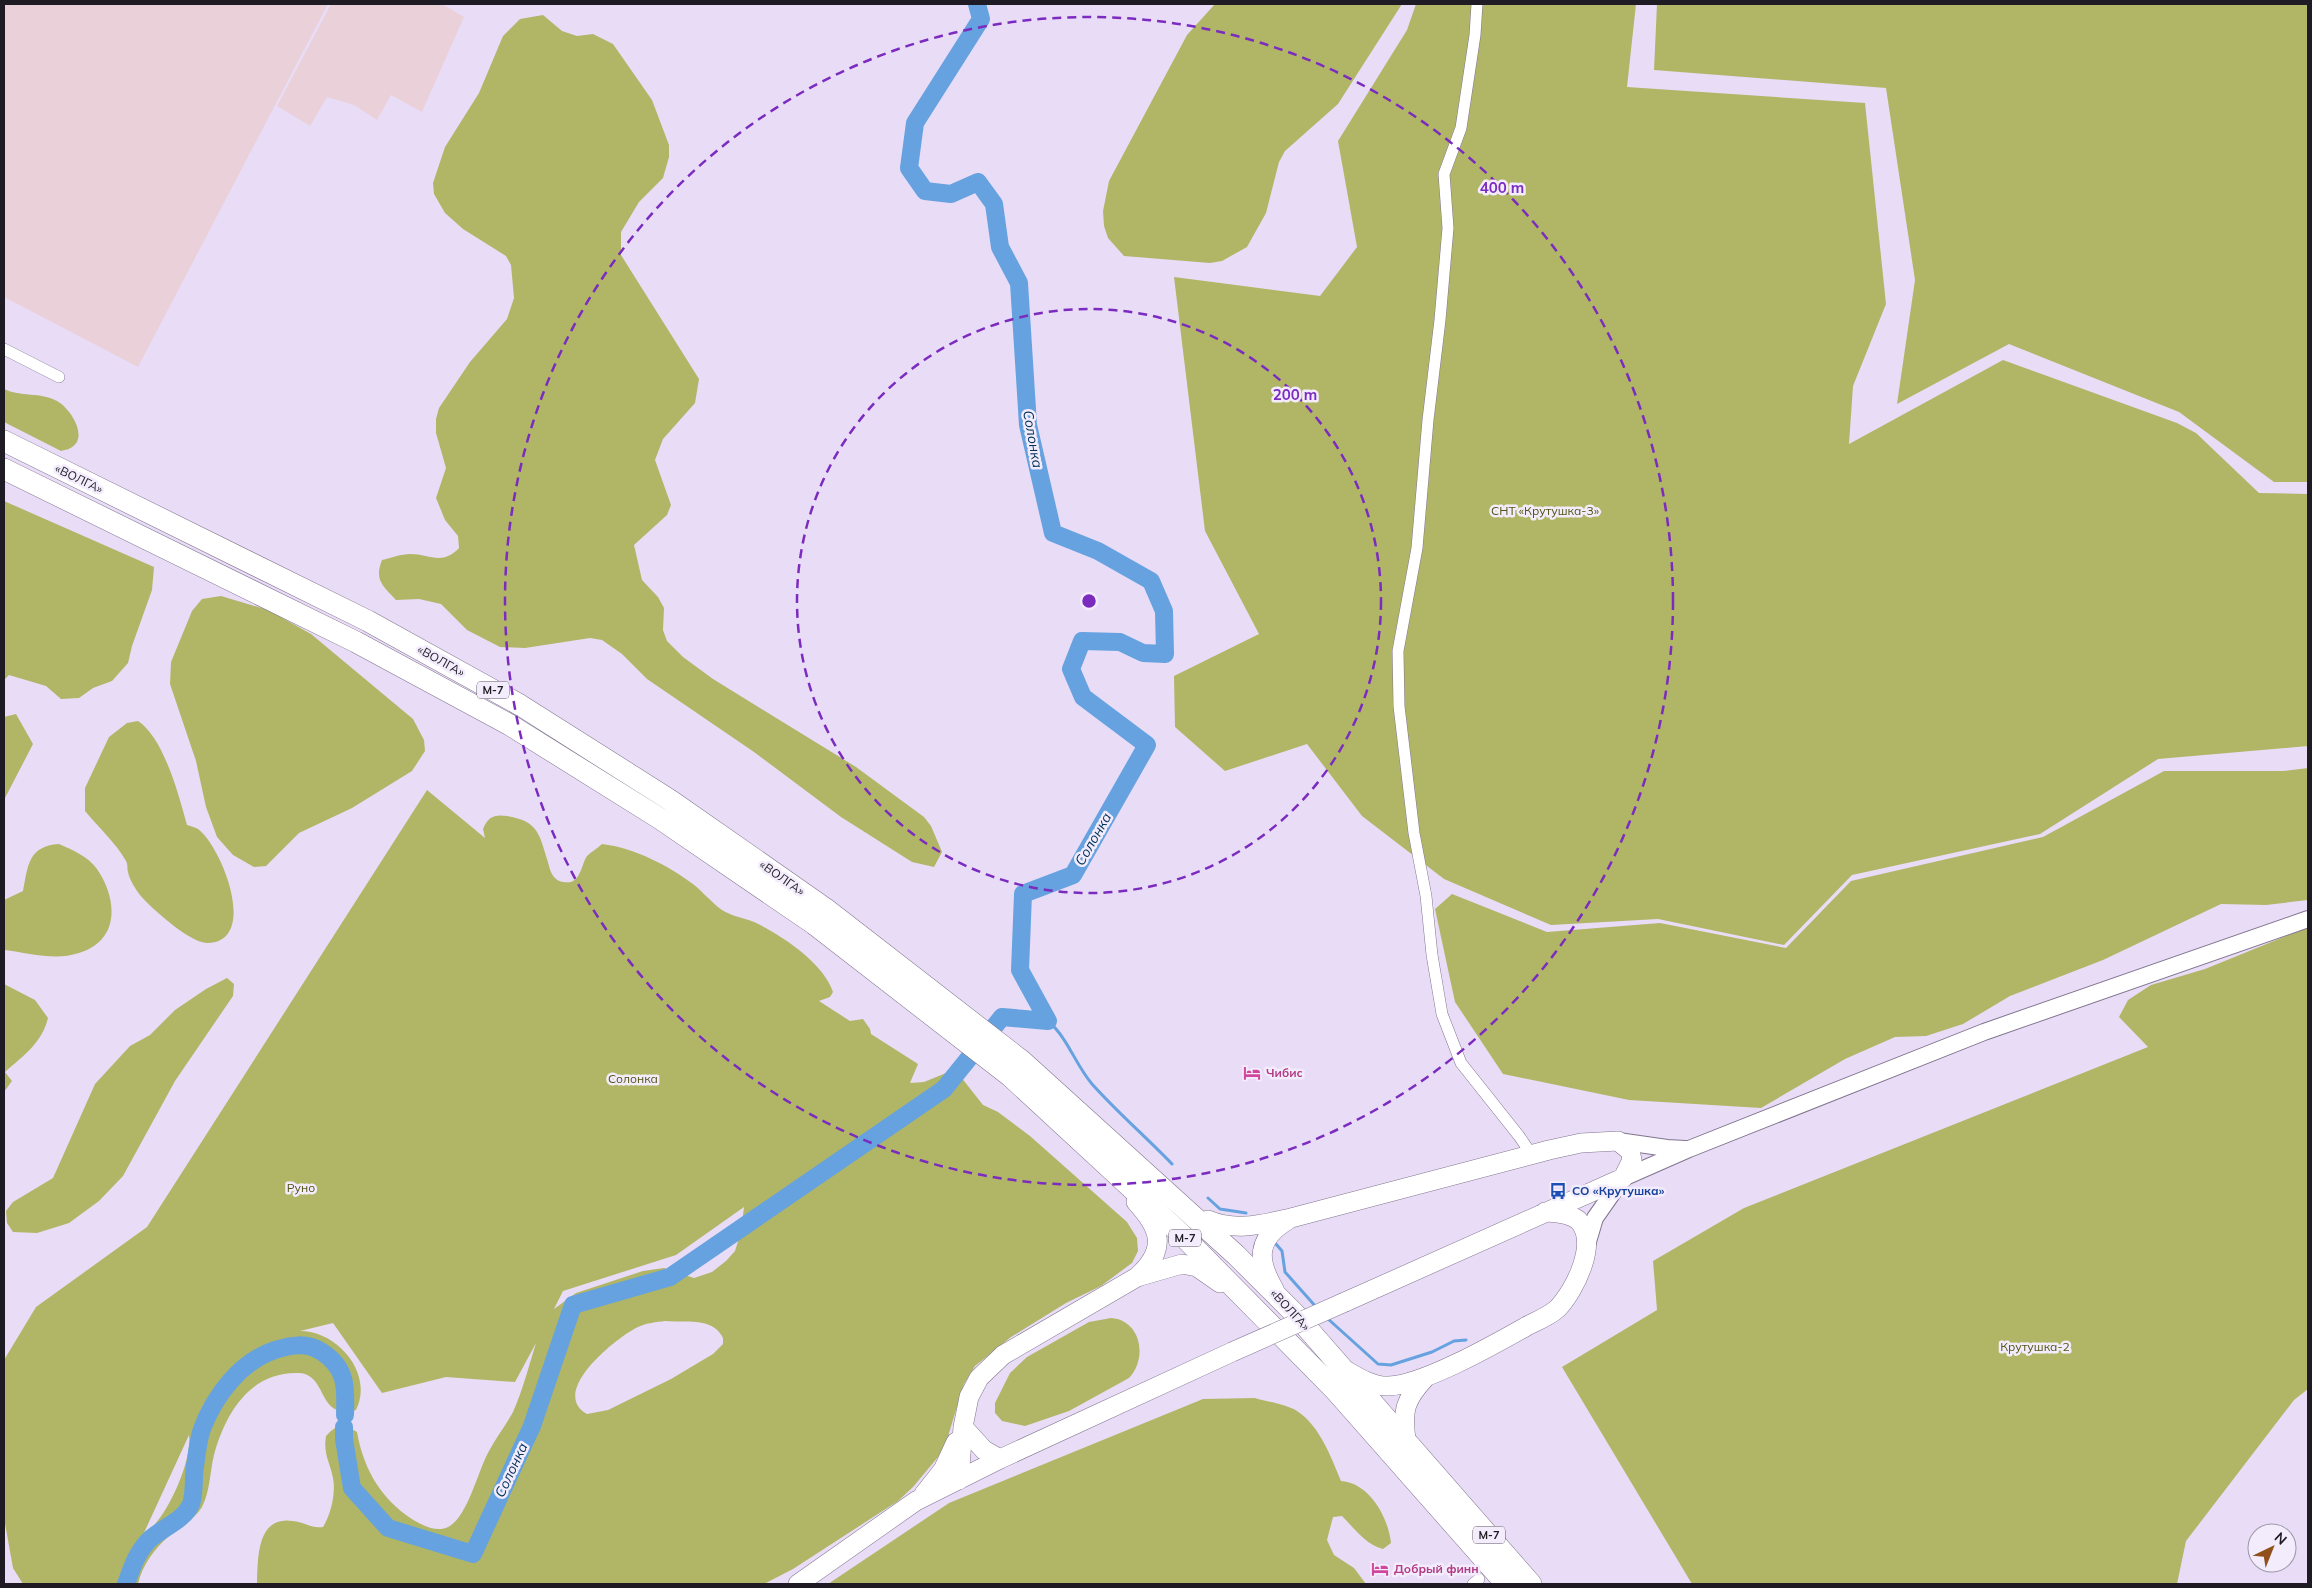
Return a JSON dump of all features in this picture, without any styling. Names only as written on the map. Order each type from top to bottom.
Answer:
[{"type":"highway","name":"«ВОЛГА»","points":[[4,441],[368,621],[520,705],[679,806],[826,909],[940,1008]]},
{"type":"highway","name":"«ВОЛГА»","points":[[4,469],[356,642],[510,725],[659,818],[940,1008]]},
{"type":"highway","name":"М-7","points":[[940,1008],[1016,1068]]},
{"type":"highway","name":"«ВОЛГА»","points":[[1016,1068],[1108,1168],[1180,1233],[1258,1310],[1380,1439],[1506,1584]]},
{"type":"highway","name":"«ВОЛГА»","points":[[1016,1068],[1165,1188],[1272,1287],[1531,1584]]},
{"type":"main road","points":[[798,1584],[916,1502],[1000,1458],[1622,1178],[1632,1160],[1630,1151],[1618,1141],[1581,1143],[1291,1218],[1253,1226],[1231,1227],[1208,1220]]},
{"type":"main road","points":[[1108,1168],[1121,1187],[1150,1218],[1157,1234],[1157,1246],[1152,1261],[1137,1277]]},
{"type":"main road","points":[[1165,1188],[1190,1204],[1208,1220],[1272,1287]]},
{"type":"main road","points":[[1344,1369],[1365,1381],[1382,1386],[1403,1384],[1427,1376],[1555,1311],[1567,1298],[1576,1281],[1587,1245],[1582,1226],[1577,1220],[1559,1213],[1545,1212]]},
{"type":"main road","points":[[1272,1287],[1261,1263],[1265,1245],[1274,1230],[1291,1218]]},
{"type":"main road","points":[[959,1480],[966,1407],[973,1386],[992,1364],[1003,1355],[1137,1277],[1182,1264],[1197,1267],[1210,1274],[1240,1300],[1258,1310]]},
{"type":"main road","points":[[1406,1440],[1404,1412],[1407,1401],[1413,1390],[1427,1376]]},
{"type":"main road","points":[[963,1427],[984,1450],[1000,1458]]},
{"type":"main road","points":[[916,1502],[943,1470],[963,1427]]},
{"type":"street","points":[[1477,4],[1475,35],[1461,128],[1444,174],[1448,228],[1417,548],[1398,651],[1399,706],[1414,833],[1426,896],[1432,955],[1442,1014],[1461,1063],[1532,1155]]},
{"type":"street","points":[[4,349],[59,377]]},
{"type":"street","points":[[1587,1245],[1595,1218],[1622,1178],[1689,1149],[1984,1032],[2308,919]]},
{"type":"street","points":[[1618,1141],[1689,1149]]},
{"type":"shaded area","points":[[4,4],[328,4],[138,367],[4,297]]},
{"type":"shaded area","points":[[331,4],[442,4],[464,17],[422,112],[391,95],[377,120],[354,105],[327,97],[310,126],[277,106]]},
{"type":"green space","points":[[1215,4],[1402,4],[1338,104],[1285,151],[1279,162],[1266,213],[1247,247],[1222,261],[1210,263],[1124,256],[1108,238],[1104,226],[1103,211],[1109,181],[1187,35]]},
{"type":"green space","name":"СНТ «Крутушка-3»","points":[[1416,4],[1636,4],[1627,87],[1865,103],[1886,304],[1853,386],[1849,444],[2003,360],[2177,423],[2196,433],[2259,493],[2308,494],[2308,746],[2158,759],[2040,834],[1852,875],[1784,945],[1658,919],[1551,925],[1444,879],[1362,816],[1307,744],[1225,771],[1175,727],[1174,676],[1259,634],[1205,531],[1174,277],[1320,296],[1357,247],[1338,141],[1407,30]]},
{"type":"green space","points":[[1657,4],[2308,4],[2308,482],[2274,482],[2179,412],[2009,344],[1897,404],[1915,280],[1886,88],[1654,70]]},
{"type":"green space","points":[[543,15],[562,31],[577,36],[593,34],[613,44],[652,100],[669,145],[669,157],[663,178],[639,202],[621,232],[621,255],[699,379],[695,403],[663,439],[655,460],[671,505],[667,515],[634,545],[642,580],[658,597],[664,608],[663,630],[667,641],[683,657],[713,679],[856,767],[924,817],[931,826],[942,852],[934,867],[912,862],[841,817],[754,752],[647,679],[622,654],[602,640],[590,638],[525,648],[500,647],[467,630],[441,604],[419,599],[396,600],[387,591],[379,578],[382,560],[410,554],[441,558],[447,557],[459,548],[458,536],[445,520],[436,498],[446,468],[436,433],[436,419],[439,408],[470,362],[507,319],[514,298],[511,265],[506,256],[463,229],[445,213],[434,194],[433,183],[445,147],[479,93],[503,36],[520,19]]},
{"type":"green space","points":[[4,389],[17,393],[44,396],[62,404],[72,415],[78,429],[79,436],[77,442],[71,448],[61,451],[4,422]]},
{"type":"green space","points":[[4,501],[154,567],[152,590],[132,646],[128,663],[112,681],[93,688],[79,698],[61,699],[46,686],[9,675],[4,680]]},
{"type":"green space","points":[[221,596],[268,610],[311,634],[413,719],[424,740],[425,751],[412,771],[352,808],[299,833],[266,866],[254,867],[233,855],[217,837],[206,807],[196,761],[170,684],[171,662],[192,611],[202,599]]},
{"type":"green space","points":[[16,714],[33,744],[4,800],[4,717]]},
{"type":"green space","points":[[138,721],[156,740],[163,754],[175,784],[187,825],[198,829],[207,839],[217,854],[225,872],[234,911],[231,927],[223,938],[208,943],[201,942],[182,932],[153,908],[140,895],[133,884],[127,862],[122,854],[85,811],[85,788],[109,737],[127,723]]},
{"type":"green space","points":[[2308,768],[2308,900],[2266,905],[2221,904],[2103,960],[2010,996],[1963,1024],[1926,1036],[1895,1037],[1845,1059],[1761,1108],[1629,1100],[1503,1074],[1455,1002],[1435,909],[1452,894],[1547,932],[1660,923],[1786,948],[1851,881],[2043,837],[2164,771],[2283,771]]},
{"type":"green space","name":"Руно","points":[[427,790],[485,838],[483,829],[489,819],[495,816],[502,815],[517,818],[531,825],[539,835],[552,873],[560,881],[571,882],[577,878],[587,856],[602,844],[614,846],[650,858],[693,884],[722,910],[754,922],[776,934],[811,960],[828,981],[833,992],[830,997],[819,1001],[850,1021],[863,1019],[871,1034],[918,1064],[910,1083],[924,1082],[951,1071],[957,1072],[983,1105],[998,1112],[1030,1136],[1127,1222],[1137,1238],[1138,1251],[1132,1263],[1101,1286],[1066,1303],[1011,1337],[975,1366],[964,1384],[945,1446],[913,1487],[898,1501],[793,1569],[764,1584],[257,1584],[259,1552],[266,1532],[272,1525],[281,1521],[293,1521],[323,1527],[326,1522],[334,1490],[325,1442],[326,1436],[340,1426],[348,1427],[357,1432],[363,1456],[373,1478],[396,1507],[415,1521],[432,1528],[443,1529],[455,1522],[467,1504],[489,1451],[513,1412],[536,1343],[515,1382],[446,1377],[382,1393],[333,1323],[300,1331],[314,1333],[327,1338],[349,1357],[356,1369],[360,1382],[360,1396],[356,1410],[344,1412],[335,1409],[328,1403],[315,1381],[308,1375],[299,1373],[282,1374],[267,1379],[253,1387],[242,1398],[225,1425],[214,1455],[205,1501],[199,1512],[158,1547],[149,1558],[138,1584],[23,1584],[13,1568],[4,1518],[4,1360],[36,1307],[147,1227]],"holes":[[[744,1207],[741,1232],[735,1251],[712,1272],[694,1278],[664,1268],[643,1271],[576,1293],[554,1309],[563,1291],[676,1255]],[[665,1321],[705,1323],[718,1331],[723,1338],[723,1344],[713,1354],[671,1379],[608,1410],[587,1414],[577,1404],[576,1393],[580,1379],[602,1353],[616,1342],[641,1326]],[[189,1435],[187,1459],[176,1489],[160,1517],[152,1528],[143,1535]]]},
{"type":"green space","points":[[59,844],[89,860],[104,880],[111,905],[111,917],[108,928],[93,947],[70,955],[42,956],[4,950],[4,900],[23,891],[28,866],[35,853],[49,846]]},
{"type":"green space","name":"Крутушка-2","points":[[2308,927],[2308,1389],[2294,1400],[2186,1541],[2177,1584],[1692,1584],[1562,1367],[1657,1310],[1653,1261],[1744,1208],[2148,1047],[2119,1017],[2128,1000],[2151,985],[2205,969]]},
{"type":"green space","points":[[227,978],[234,984],[233,996],[175,1081],[123,1176],[99,1201],[69,1223],[37,1233],[13,1232],[7,1223],[6,1211],[13,1202],[53,1178],[95,1084],[130,1046],[150,1035],[175,1010],[206,989]]},
{"type":"green space","points":[[4,984],[35,1000],[48,1018],[37,1042],[5,1072],[12,1081],[4,1092]]},
{"type":"green space","points":[[1111,1318],[1121,1320],[1129,1325],[1138,1341],[1140,1351],[1138,1360],[1135,1370],[1129,1378],[1069,1411],[1025,1426],[1002,1421],[995,1413],[995,1403],[1010,1373],[1027,1357],[1089,1322]]},
{"type":"green space","points":[[1255,1398],[1288,1407],[1305,1417],[1324,1443],[1341,1481],[1351,1483],[1368,1494],[1381,1512],[1386,1522],[1391,1543],[1383,1549],[1366,1540],[1342,1516],[1333,1517],[1327,1540],[1334,1555],[1354,1568],[1366,1584],[828,1584],[949,1503],[1203,1399]]},
{"type":"waterway","name":"Солонка","points":[[344,1427],[344,1439],[352,1488],[388,1528],[473,1554],[532,1426],[573,1305],[670,1277],[944,1089],[1002,1017],[1048,1021],[1020,970],[1023,894],[1073,875],[1147,745],[1083,697],[1071,669],[1082,641],[1120,642],[1143,653],[1165,654],[1164,611],[1151,581],[1098,551],[1053,533],[1028,425],[1019,283],[1000,247],[994,204],[978,182],[951,194],[925,191],[909,168],[915,123],[981,19],[977,4]]},
{"type":"waterway","points":[[1048,1021],[1061,1035],[1092,1084],[1172,1164]]},
{"type":"waterway","points":[[1208,1198],[1220,1209],[1246,1213]]},
{"type":"waterway","points":[[1276,1244],[1282,1251],[1285,1272],[1317,1308]]},
{"type":"waterway","points":[[1327,1318],[1378,1364],[1391,1365],[1432,1352],[1454,1341],[1466,1340]]},
{"type":"waterway","name":"Солонка","points":[[126,1584],[140,1551],[148,1541],[178,1520],[188,1510],[192,1500],[195,1466],[202,1429],[214,1404],[230,1381],[240,1371],[262,1355],[275,1350],[299,1345],[316,1349],[330,1358],[341,1372],[345,1387],[345,1415]]},
{"type":"place","name":"Чибис","points":[[1252,1073]]},
{"type":"place","name":"СО «Крутушка»","points":[[1558,1191]]},
{"type":"place","name":"Добрый финн","points":[[1380,1569]]}]
